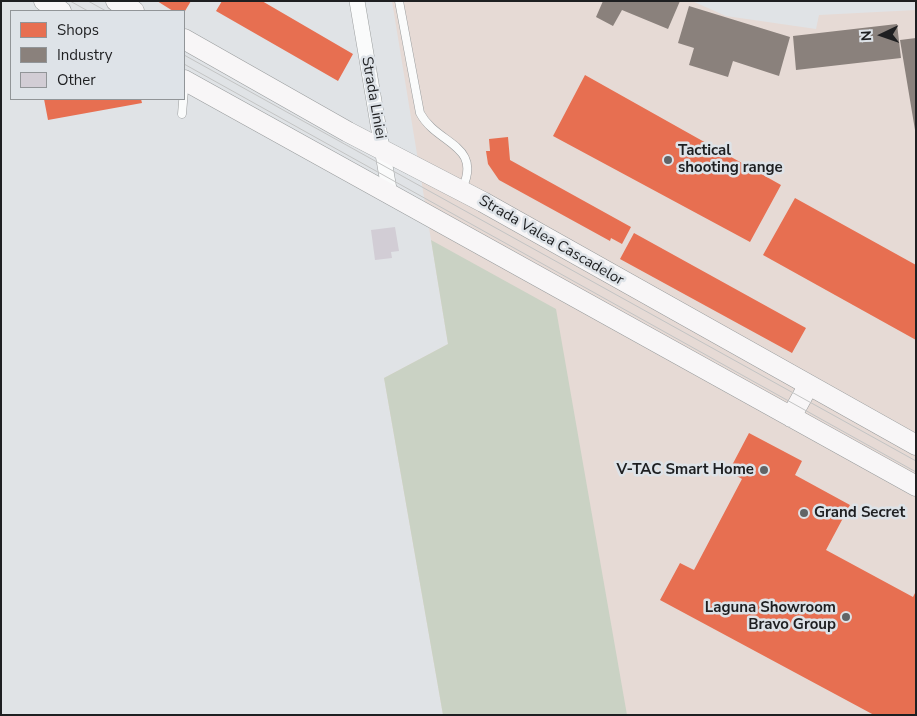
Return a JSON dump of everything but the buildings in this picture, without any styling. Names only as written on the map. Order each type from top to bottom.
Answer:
[{"type":"main road","points":[[44,1],[59,10]]},
{"type":"main road","points":[[116,1],[132,10]]},
{"type":"main road","name":"Strada Valea Cascadelor","points":[[185,40],[382,150],[461,191],[916,446]]},
{"type":"main road","points":[[185,81],[916,486]]},
{"type":"main road","points":[[791,417],[808,386]]},
{"type":"street","name":"Strada Liniei","points":[[357,1],[390,195]]},
{"type":"lane","points":[[399,1],[420,113],[426,124],[464,153],[467,160],[467,178],[461,191]]},
{"type":"lane","points":[[182,114],[183,100]]},
{"type":"shaded area","points":[[392,1],[692,1],[726,16],[816,29],[819,15],[916,10],[916,715],[443,715],[384,378],[448,344]]},
{"type":"shaded area","points":[[431,240],[556,309],[627,715],[443,715],[384,378],[448,344]]},
{"type":"tram line","points":[[70,1],[86,10]]},
{"type":"tram line","points":[[88,1],[104,10]]},
{"type":"tram line","points":[[185,56],[916,461]]},
{"type":"tram line","points":[[185,65],[916,472]]},
{"type":"place","name":"Tactical shooting range","points":[[668,160]]},
{"type":"place","name":"V-TAC Smart Home","points":[[764,470]]},
{"type":"place","name":"Grand Secret","points":[[804,513]]},
{"type":"place","name":"Laguna Showroom Bravo Group","points":[[846,617]]}]
